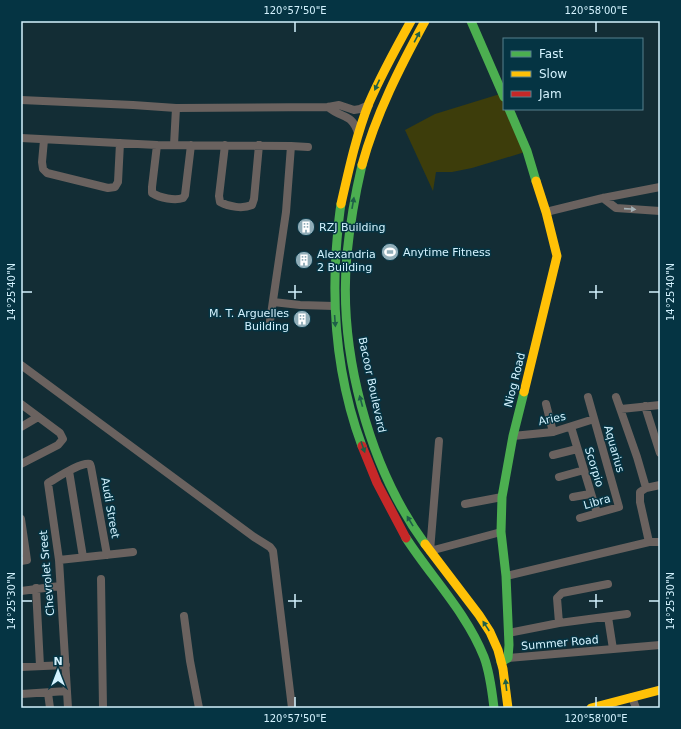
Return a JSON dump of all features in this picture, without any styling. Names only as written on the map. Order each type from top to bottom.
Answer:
[{"type":"main road","points":[[411,21],[381,77],[369,105],[358,133],[348,170],[335,243],[334,306],[337,339],[345,387],[357,432],[370,469],[392,515],[404,535],[466,621],[479,644],[487,665],[494,708]]},
{"type":"main road","name":"Bacoor Boulevard","points":[[425,21],[392,84],[378,116],[360,172],[347,244],[347,322],[354,370],[371,440],[382,467],[404,511],[430,551],[490,630],[505,660],[508,708]]},
{"type":"main road","points":[[471,21],[503,95]]},
{"type":"main road","name":"Niog Road","points":[[505,660],[509,645],[506,576],[501,532],[502,497],[513,436],[557,256],[546,212],[527,151],[509,110]]},
{"type":"main road","points":[[348,170],[360,172]]},
{"type":"main road","points":[[439,585],[450,577]]},
{"type":"main road","points":[[591,708],[660,690]]},
{"type":"street","points":[[21,100],[176,108],[328,107],[339,105],[354,110],[369,105]]},
{"type":"street","points":[[328,107],[351,119],[355,124],[358,133]]},
{"type":"street","points":[[174,145],[176,108]]},
{"type":"street","points":[[21,138],[157,145],[259,145],[308,147]]},
{"type":"street","points":[[44,140],[42,162],[43,169],[47,173],[108,188],[115,187],[118,182],[120,143]]},
{"type":"street","points":[[157,145],[152,193],[157,196],[179,199],[183,198],[185,195],[191,145]]},
{"type":"street","points":[[225,145],[219,196],[220,202],[226,205],[246,208],[252,205],[254,199],[259,145]]},
{"type":"street","points":[[270,321],[286,212],[292,146]]},
{"type":"street","points":[[546,212],[603,198],[660,187]]},
{"type":"street","points":[[603,198],[616,208],[660,211]]},
{"type":"street","points":[[273,302],[300,305],[334,306]]},
{"type":"street","points":[[21,365],[272,549],[292,708]]},
{"type":"street","name":"Aquarius","points":[[588,396],[619,507]]},
{"type":"street","points":[[616,397],[646,488]]},
{"type":"street","points":[[21,404],[60,433],[63,439],[58,445],[21,464]]},
{"type":"street","points":[[546,404],[553,432]]},
{"type":"street","points":[[621,409],[660,405]]},
{"type":"street","points":[[645,406],[660,453]]},
{"type":"street","points":[[21,427],[38,417]]},
{"type":"street","name":"Aries","points":[[513,436],[553,432],[594,419]]},
{"type":"street","name":"Scorpio","points":[[571,427],[590,494],[597,513]]},
{"type":"street","points":[[439,441],[430,551],[501,532]]},
{"type":"street","points":[[552,455],[577,448]]},
{"type":"street","name":"Chevrolet Sreet","points":[[68,708],[59,560],[48,483],[69,471],[90,464]]},
{"type":"street","name":"Audi Street","points":[[90,464],[106,555]]},
{"type":"street","points":[[560,477],[584,470]]},
{"type":"street","points":[[69,471],[83,557]]},
{"type":"street","points":[[649,542],[640,502],[640,492],[646,488],[660,485]]},
{"type":"street","points":[[573,496],[590,494]]},
{"type":"street","points":[[465,504],[502,497]]},
{"type":"street","name":"Libra","points":[[580,518],[619,507]]},
{"type":"street","points":[[21,520],[24,560]]},
{"type":"street","points":[[506,576],[649,542],[660,542]]},
{"type":"street","points":[[59,560],[133,552]]},
{"type":"street","points":[[101,579],[103,708]]},
{"type":"street","points":[[559,623],[556,598],[562,593],[608,584]]},
{"type":"street","points":[[21,591],[60,586]]},
{"type":"street","points":[[36,588],[40,666]]},
{"type":"street","points":[[508,633],[559,623],[627,614]]},
{"type":"street","points":[[184,616],[190,661],[199,708]]},
{"type":"street","name":"Summer Road","points":[[608,617],[613,650]]},
{"type":"street","name":"Summer Road","points":[[505,660],[660,645]]},
{"type":"street","points":[[21,667],[66,665]]},
{"type":"street","points":[[21,694],[67,691]]},
{"type":"street","points":[[48,693],[50,708]]},
{"type":"street","points":[[632,697],[636,708]]},
{"type":"shaded area","points":[[500,94],[503,102],[503,110],[504,110],[525,152],[472,168],[452,172],[436,172],[433,191],[405,130],[435,114]]},
{"type":"traffic: fast","points":[[471,21],[503,95]]},
{"type":"traffic: fast","points":[[509,110],[527,151],[536,181]]},
{"type":"traffic: fast","points":[[362,165],[353,210],[347,254],[345,291],[347,329],[353,367],[361,406],[373,443],[388,479],[405,513],[425,544]]},
{"type":"traffic: fast","points":[[341,204],[335,266],[338,344],[347,396],[362,446]]},
{"type":"traffic: fast","points":[[501,662],[508,658],[509,645],[506,576],[501,532],[502,497],[513,436],[524,392]]},
{"type":"traffic: fast","points":[[406,538],[458,610],[477,641],[488,669],[494,708]]},
{"type":"traffic: slow","points":[[341,204],[364,115],[384,72],[411,21]]},
{"type":"traffic: slow","points":[[362,165],[381,109],[425,21]]},
{"type":"traffic: slow","points":[[524,392],[557,256],[546,212],[536,181]]},
{"type":"traffic: slow","points":[[425,544],[479,615],[490,632],[498,650],[503,669],[508,708]]},
{"type":"traffic: slow","points":[[591,708],[660,690]]},
{"type":"traffic: jam","points":[[362,446],[377,483],[406,538]]},
{"type":"place","name":"RZJ Building","points":[[306,227]]},
{"type":"place","name":"Anytime Fitness","points":[[390,252]]},
{"type":"place","name":"Alexandria 2 Building","points":[[304,260]]},
{"type":"place","name":"M. T. Arguelles Building","points":[[302,319]]}]
